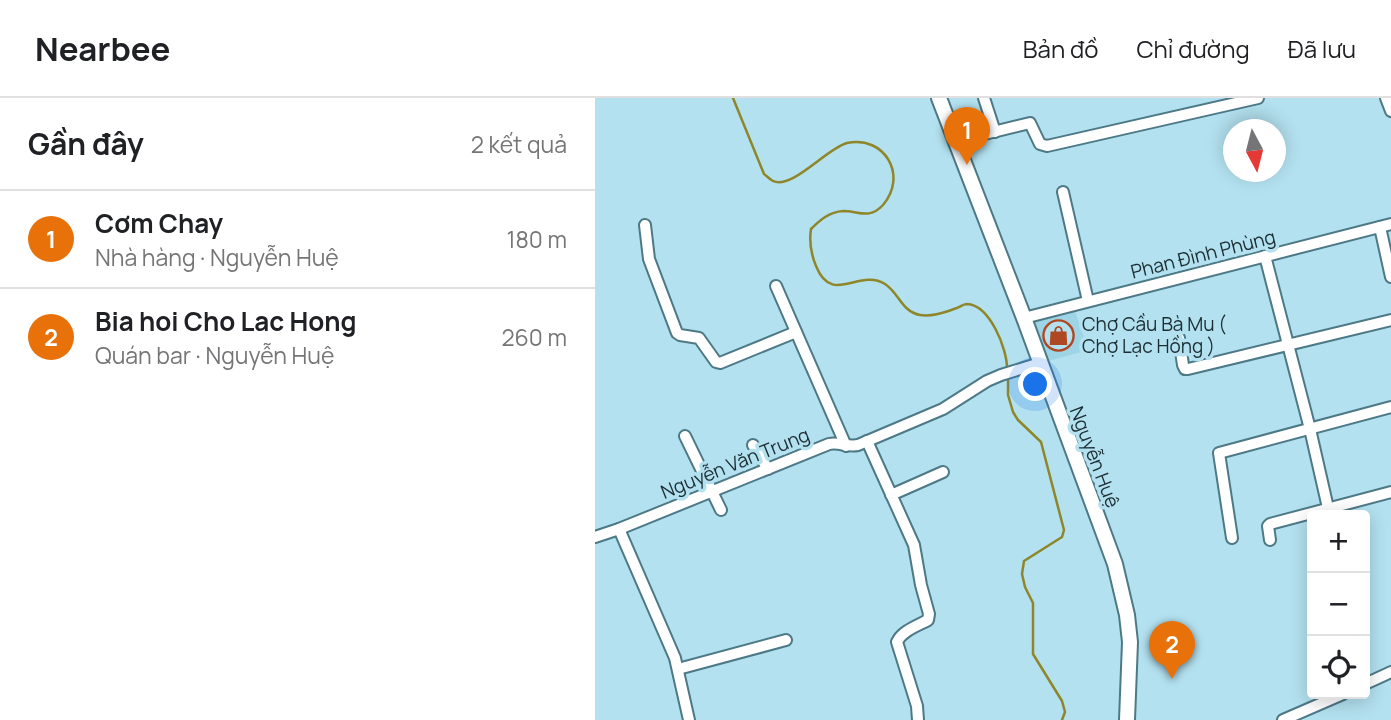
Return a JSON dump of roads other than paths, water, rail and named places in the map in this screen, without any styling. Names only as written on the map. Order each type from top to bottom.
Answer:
[{"type":"main road","name":"Nguyễn Huệ","points":[[939,98],[1115,564],[1130,642],[1127,720]]},
{"type":"street","points":[[984,98],[995,132]]},
{"type":"street","points":[[956,141],[1030,123],[1040,144],[1047,146],[1258,98]]},
{"type":"street","points":[[1386,98],[1391,111]]},
{"type":"street","points":[[1063,192],[1088,301]]},
{"type":"street","points":[[645,225],[649,258],[677,333],[699,338],[716,362],[720,363],[796,332]]},
{"type":"street","points":[[1385,226],[1391,276]]},
{"type":"street","name":"Phan Đình Phùng","points":[[1024,318],[1385,226]]},
{"type":"street","points":[[1265,256],[1328,508]]},
{"type":"street","points":[[776,286],[846,446]]},
{"type":"street","points":[[1178,338],[1183,365],[1188,369],[1391,320]]},
{"type":"street","name":"Nguyễn Văn Trung","points":[[595,537],[832,443],[858,445],[943,409],[987,381],[1040,363]]},
{"type":"street","points":[[1232,538],[1219,453],[1391,407]]},
{"type":"street","points":[[685,436],[721,510]]},
{"type":"street","points":[[867,441],[914,545],[929,614],[928,620],[897,639],[917,706],[918,720]]},
{"type":"street","points":[[753,444],[768,469]]},
{"type":"street","points":[[891,495],[943,472]]},
{"type":"street","points":[[1270,540],[1270,524],[1391,492]]},
{"type":"street","points":[[619,529],[678,669],[689,720]]},
{"type":"street","points":[[678,669],[786,640]]},
{"type":"street","points":[[1370,682],[1390,676]]},
{"type":"street","points":[[1283,720],[1331,699]]},
{"type":"waterway","points":[[733,98],[764,174],[773,181],[790,180],[847,143],[860,142],[882,151],[893,171],[890,194],[883,205],[878,210],[864,214],[843,211],[833,213],[811,229],[812,252],[822,278],[838,285],[875,280],[885,284],[909,310],[920,315],[939,314],[966,304],[975,306],[996,329],[1007,368]]},
{"type":"waterway","points":[[1008,378],[1008,395],[1013,412],[1041,442],[1064,530],[1062,537],[1024,561],[1022,574],[1033,603],[1033,654],[1062,701],[1065,712],[1062,720]]},
{"type":"place","name":"Cơm Chay","points":[[967,165]]},
{"type":"place","name":"Chợ Cầu Bà Mụ ( Chợ Lạc Hồng )","points":[[1059,335]]},
{"type":"place","name":"Bia hoi Cho Lac Hong","points":[[1172,679]]}]
